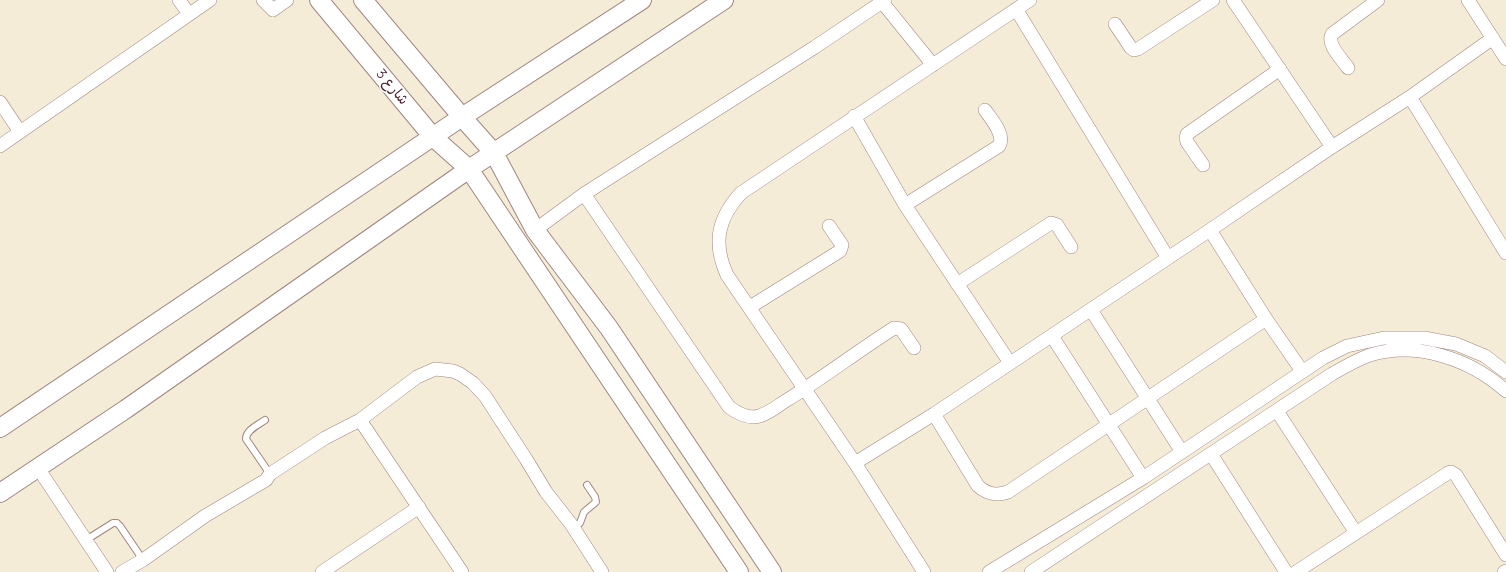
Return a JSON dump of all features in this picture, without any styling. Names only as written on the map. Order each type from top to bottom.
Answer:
[{"type":"street","points":[[179,0],[189,14]]},
{"type":"street","points":[[0,146],[210,0]]},
{"type":"street","points":[[263,0],[273,10],[287,0]]},
{"type":"street","name":"شارع 3","points":[[319,0],[433,137],[469,169],[739,572]]},
{"type":"street","points":[[363,0],[494,153],[535,230],[610,328],[772,572]]},
{"type":"street","points":[[0,428],[462,117],[642,0]]},
{"type":"street","points":[[0,493],[126,409],[469,169],[724,0]]},
{"type":"street","points":[[924,572],[855,463],[727,275],[722,264],[719,251],[721,226],[732,202],[741,193],[854,116],[1030,0]]},
{"type":"street","points":[[1115,24],[1130,48],[1134,50],[1138,49],[1213,0]]},
{"type":"street","points":[[1234,0],[1332,147]]},
{"type":"street","points":[[1348,68],[1331,44],[1330,36],[1378,0]]},
{"type":"street","points":[[1468,0],[1506,59]]},
{"type":"street","points":[[535,230],[584,194],[815,47],[884,1],[933,65]]},
{"type":"street","points":[[1016,9],[1168,258]]},
{"type":"street","points":[[855,463],[934,414],[1052,336],[1332,147],[1410,97],[1493,38]]},
{"type":"street","points":[[1203,165],[1187,142],[1187,134],[1280,69]]},
{"type":"street","points":[[1410,97],[1506,253]]},
{"type":"street","points":[[0,102],[20,132]]},
{"type":"street","points":[[905,206],[999,146],[1002,141],[1000,135],[985,110]]},
{"type":"street","points":[[854,116],[905,206],[1010,363]]},
{"type":"street","points":[[584,194],[729,407],[736,412],[745,416],[754,417],[763,415],[805,389],[894,328],[901,329],[914,348]]},
{"type":"street","points":[[957,284],[1051,223],[1057,225],[1071,247]]},
{"type":"street","points":[[750,307],[840,251],[842,245],[829,226]]},
{"type":"street","points":[[1210,230],[1266,319],[1302,371]]},
{"type":"street","points":[[1091,310],[1182,452]]},
{"type":"street","points":[[934,414],[973,479],[984,491],[992,494],[1008,492],[1266,319]]},
{"type":"street","points":[[1052,336],[1143,478]]},
{"type":"street","points":[[989,572],[1143,478],[1302,371],[1347,346],[1384,338],[1424,338],[1456,344],[1486,356],[1506,372]]},
{"type":"street","points":[[1031,572],[1349,364],[1371,355],[1393,351],[1416,351],[1438,354],[1459,361],[1479,371],[1495,381],[1506,391]]},
{"type":"street","points":[[122,572],[143,560],[205,516],[266,480],[270,474],[325,438],[360,420],[417,377],[435,369],[460,374],[473,383],[485,396],[546,492],[570,524],[602,572]]},
{"type":"street","points":[[1277,410],[1356,533]]},
{"type":"street","points":[[360,420],[462,572]]},
{"type":"street","points":[[1211,454],[1286,572]]},
{"type":"street","points":[[38,468],[107,572]]},
{"type":"street","points":[[1296,572],[1451,472],[1456,475],[1506,555]]},
{"type":"street","points":[[322,572],[419,507]]},
{"type":"lane","points":[[265,420],[246,435],[246,439],[270,474]]},
{"type":"lane","points":[[570,524],[576,526],[580,523],[584,512],[596,502],[596,498],[587,485]]},
{"type":"lane","points":[[86,540],[113,523],[117,523],[143,560]]}]
